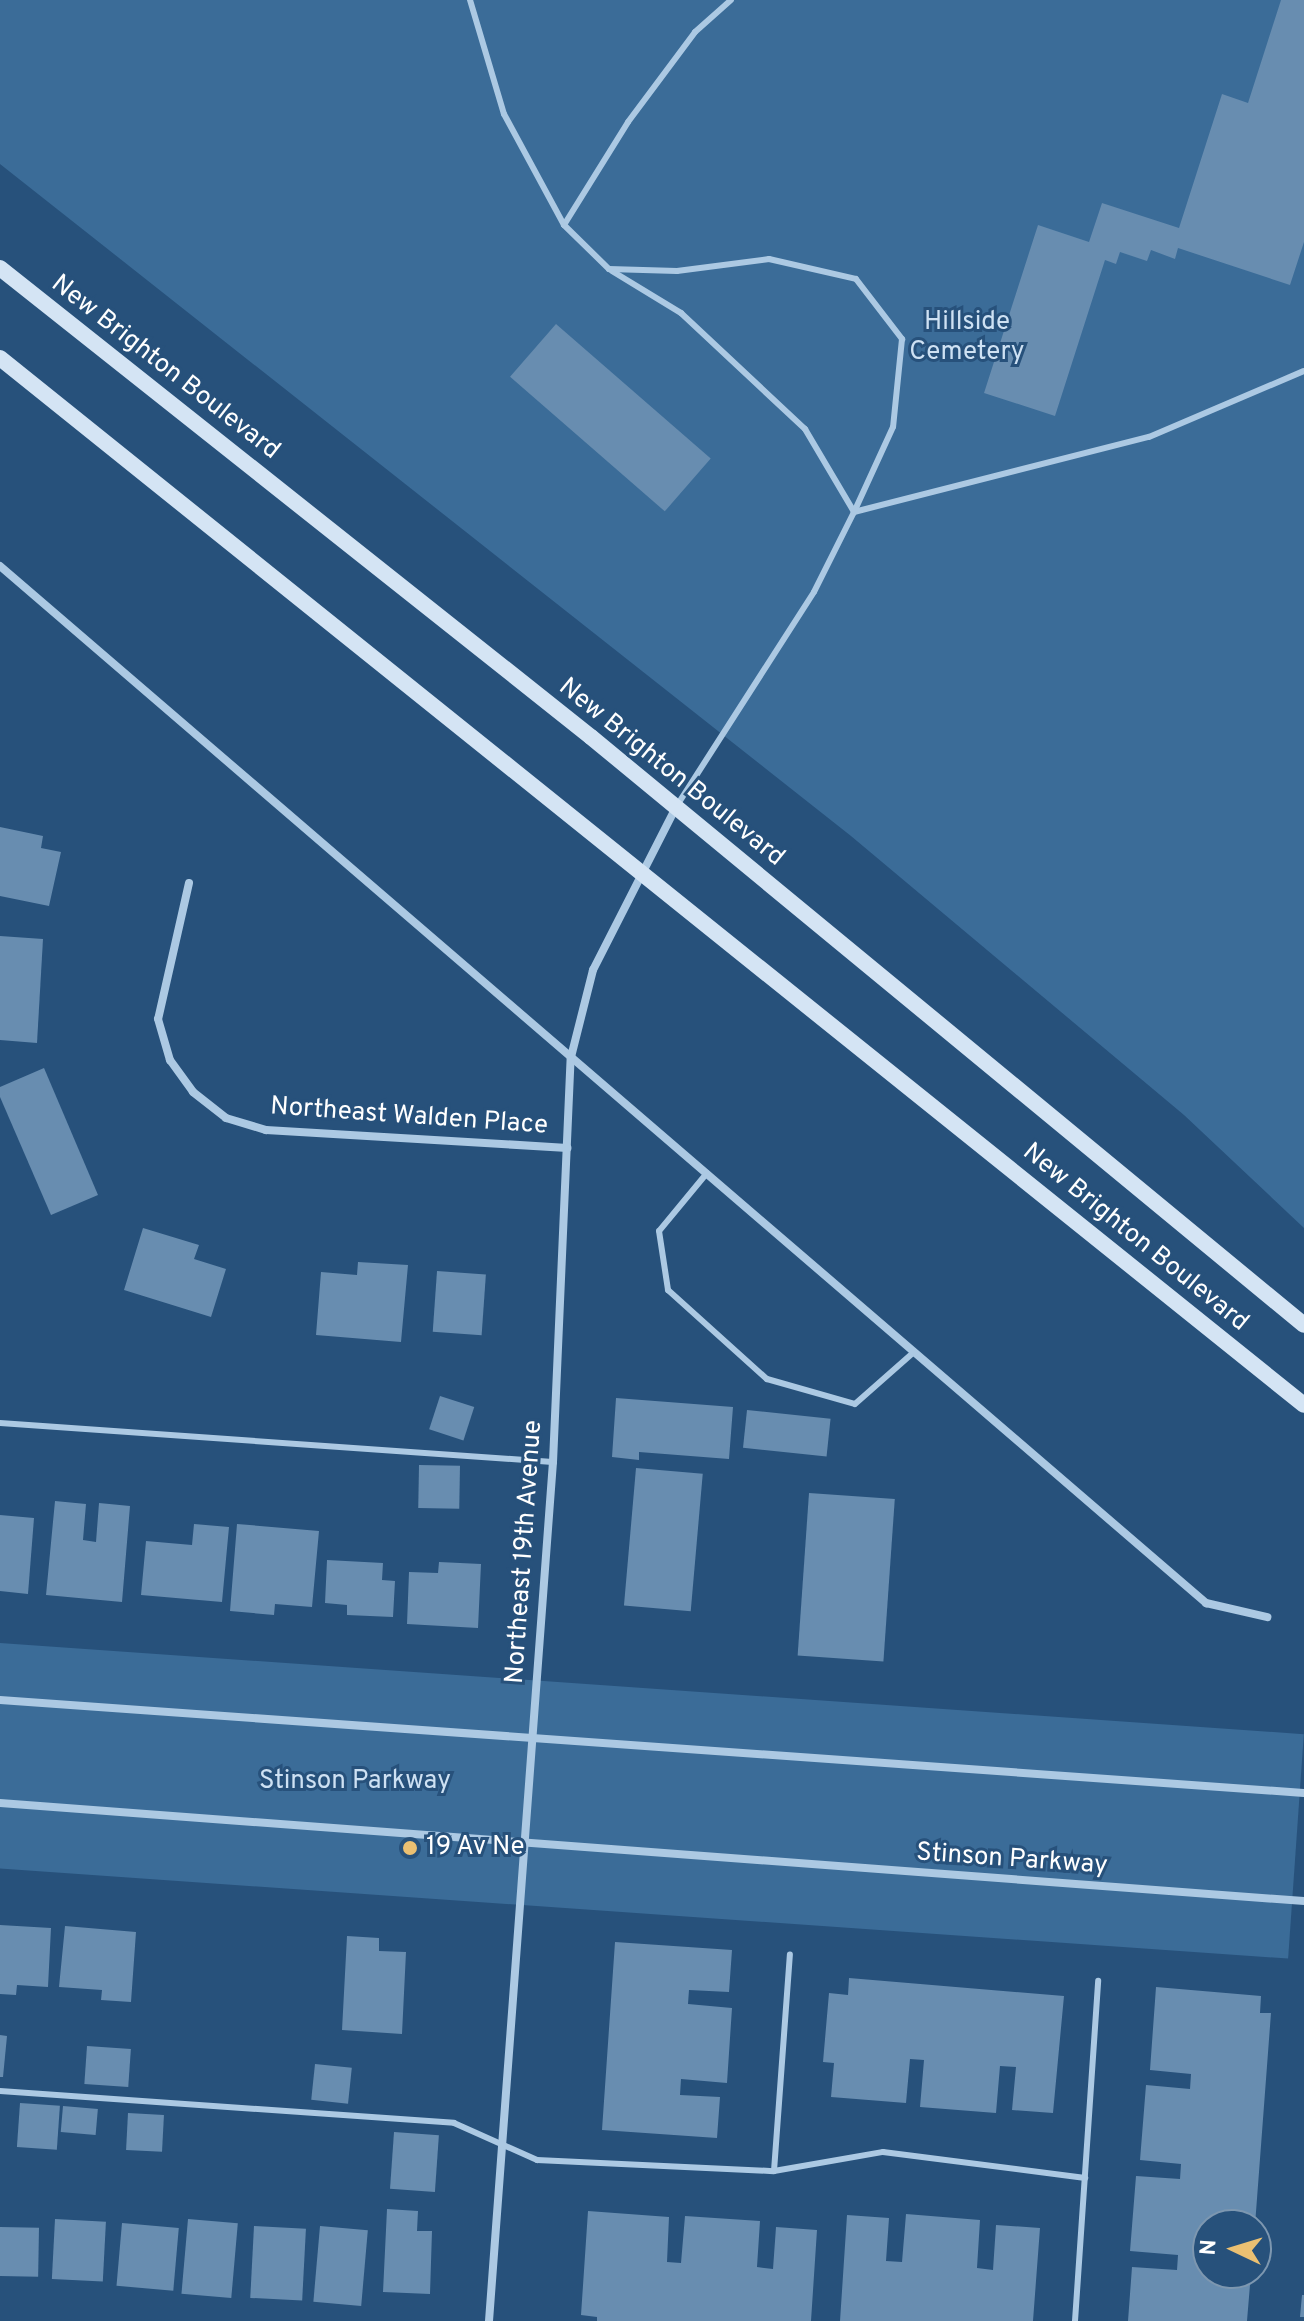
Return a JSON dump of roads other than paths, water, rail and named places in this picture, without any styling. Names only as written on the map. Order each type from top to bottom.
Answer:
[{"type":"main road","name":"New Brighton Boulevard","points":[[0,268],[676,807],[1304,1325]]},
{"type":"main road","name":"New Brighton Boulevard","points":[[0,358],[641,869],[1304,1405]]},
{"type":"street","points":[[0,566],[1206,1603],[1267,1617]]},
{"type":"street","name":"Northeast 19th Avenue","points":[[489,2321],[553,1462],[571,1057],[593,970],[641,869],[676,807]]},
{"type":"street","name":"Northeast Walden Place","points":[[189,883],[158,1019],[170,1060],[193,1092],[226,1118],[266,1130],[567,1148]]},
{"type":"street","points":[[0,1700],[1304,1793]]},
{"type":"street","name":"Stinson Parkway","points":[[0,1803],[1304,1901]]},
{"type":"lane","points":[[470,0],[504,114],[564,225],[609,269],[681,313],[805,429],[854,512]]},
{"type":"lane","points":[[564,225],[628,122],[695,32],[731,0]]},
{"type":"lane","points":[[609,269],[677,271],[769,259],[856,279],[902,339],[893,427],[854,512],[814,592],[676,807]]},
{"type":"lane","points":[[854,512],[1149,437],[1304,371]]},
{"type":"lane","points":[[707,1173],[659,1231],[668,1290],[767,1379],[855,1404],[914,1352]]},
{"type":"lane","points":[[0,1423],[553,1462]]},
{"type":"lane","points":[[774,2171],[790,1955]]},
{"type":"lane","points":[[1075,2321],[1098,1981]]},
{"type":"lane","points":[[0,2091],[454,2123],[537,2160],[774,2171],[883,2152],[1085,2178]]},
{"type":"place","name":"19 Av Ne","points":[[410,1848]]},
{"type":"park label","name":"Hillside Cemetery","points":[[967,338]]}]
